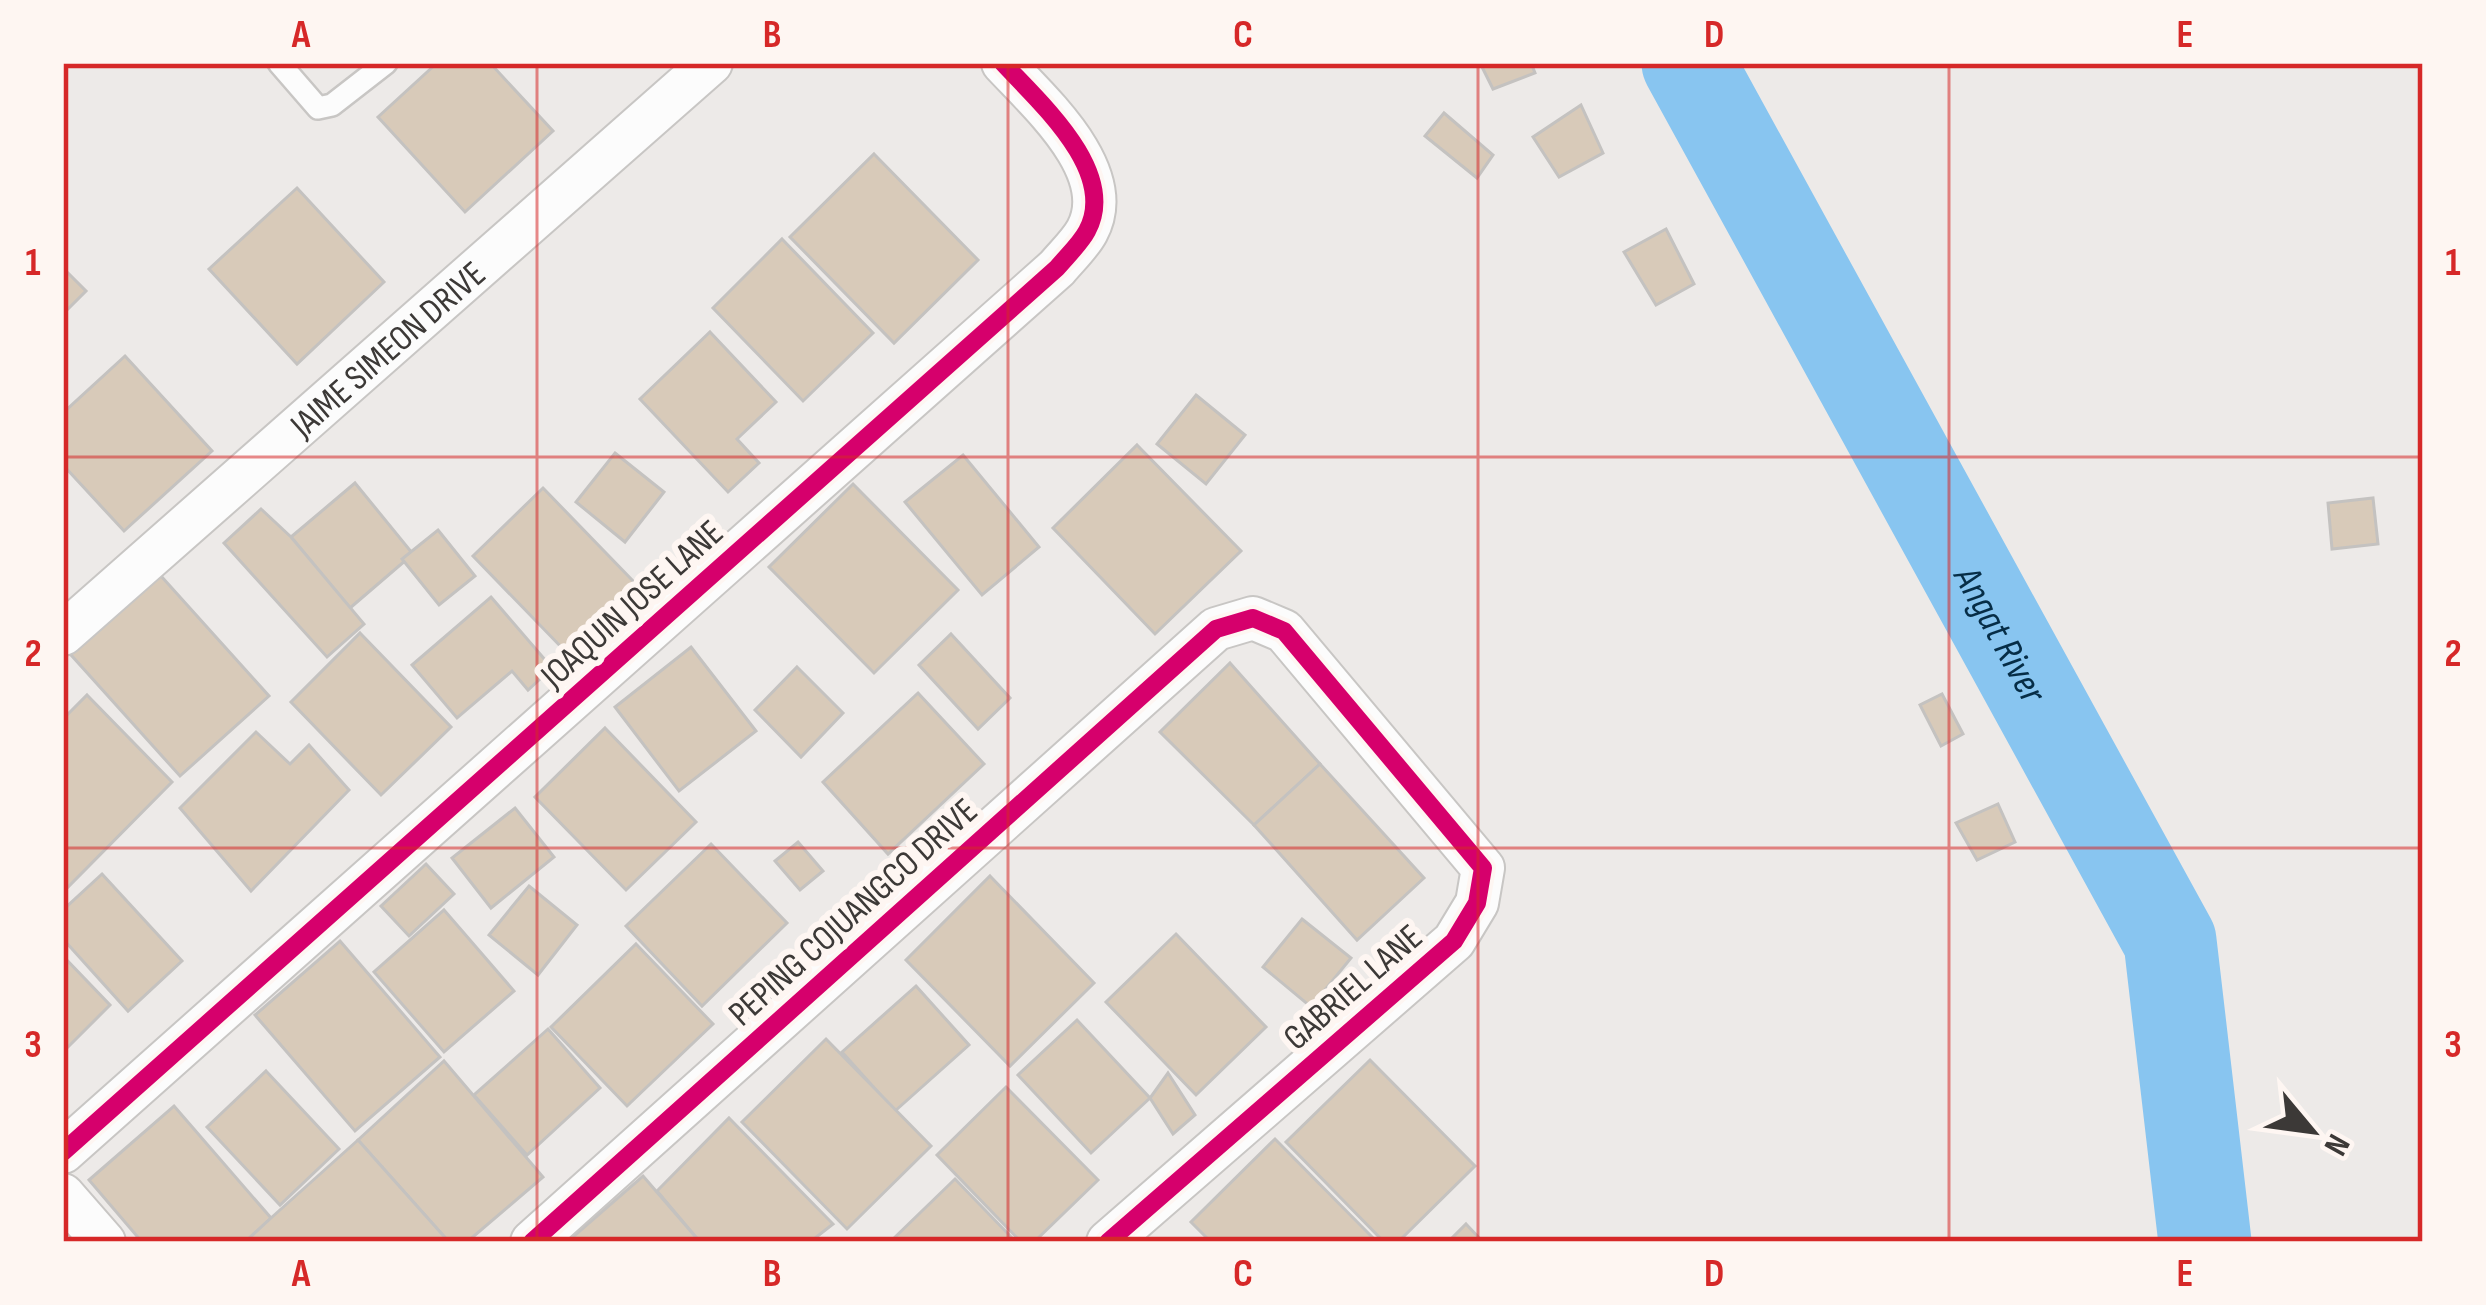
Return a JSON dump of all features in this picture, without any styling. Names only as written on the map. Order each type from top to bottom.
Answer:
[{"type":"street","name":"JAIME SIMEON DRIVE","points":[[63,634],[711,63]]},
{"type":"street","name":"JOAQUIN JOSE LANE","points":[[63,1152],[1058,268],[1089,228],[1094,188],[1077,146],[1022,73]]},
{"type":"street","name":"GABRIEL LANE","points":[[1108,1242],[1454,941],[1477,903],[1483,868],[1284,631],[1253,618],[1216,629]]},
{"type":"street","name":"PEPING COJUANGCO DRIVE","points":[[532,1242],[1216,629]]},
{"type":"street","points":[[63,1195],[104,1242]]},
{"type":"lane","points":[[279,63],[318,108],[332,105],[386,63]]},
{"type":"building","points":[[437,63],[490,63],[553,131],[465,212],[378,117]]},
{"type":"building","points":[[1480,63],[1531,63],[1535,73],[1493,89]]},
{"type":"building","points":[[1581,105],[1603,153],[1559,177],[1533,137]]},
{"type":"building","points":[[1444,113],[1493,155],[1477,178],[1425,136]]},
{"type":"building","points":[[874,154],[978,260],[894,343],[790,237]]},
{"type":"building","points":[[297,188],[384,282],[297,364],[209,269]]},
{"type":"building","points":[[1666,229],[1694,284],[1656,305],[1624,252]]},
{"type":"building","points":[[782,239],[873,333],[803,401],[713,308]]},
{"type":"building","points":[[63,268],[86,291],[63,314]]},
{"type":"building","points":[[710,332],[776,402],[737,439],[759,463],[728,492],[640,399]]},
{"type":"building","points":[[125,356],[212,451],[124,531],[63,465],[63,413]]},
{"type":"building","points":[[1196,395],[1245,435],[1206,484],[1157,444]]},
{"type":"building","points":[[1137,445],[1241,551],[1155,634],[1053,528]]},
{"type":"building","points":[[615,453],[664,492],[625,542],[576,502]]},
{"type":"building","points":[[963,455],[1039,547],[982,595],[905,502]]},
{"type":"building","points":[[355,483],[413,554],[350,608],[291,537]]},
{"type":"building","points":[[853,484],[958,590],[874,673],[769,567]]},
{"type":"building","points":[[543,488],[634,582],[564,650],[473,556]]},
{"type":"building","points":[[2373,498],[2378,544],[2332,549],[2328,503]]},
{"type":"building","points":[[261,509],[291,537],[364,624],[327,657],[224,543]]},
{"type":"building","points":[[438,530],[475,576],[439,605],[402,559]]},
{"type":"building","points":[[152,566],[269,696],[180,776],[63,646]]},
{"type":"building","points":[[491,597],[552,668],[528,690],[512,671],[457,718],[412,665]]},
{"type":"building","points":[[360,633],[451,727],[381,795],[291,702]]},
{"type":"building","points":[[951,634],[1010,698],[978,729],[919,665]]},
{"type":"building","points":[[691,647],[756,731],[679,791],[615,707]]},
{"type":"building","points":[[1230,663],[1320,764],[1254,825],[1160,732]]},
{"type":"building","points":[[797,667],[843,713],[801,757],[755,710]]},
{"type":"building","points":[[918,693],[984,764],[888,854],[823,782]]},
{"type":"building","points":[[1942,694],[1963,734],[1941,746],[1920,705]]},
{"type":"building","points":[[87,695],[172,782],[68,887],[63,882],[63,719]]},
{"type":"building","points":[[605,728],[696,822],[626,890],[535,797]]},
{"type":"building","points":[[256,732],[290,764],[309,745],[349,790],[251,891],[180,808]]},
{"type":"building","points":[[1320,764],[1424,878],[1357,940],[1254,825]]},
{"type":"building","points":[[1998,804],[2015,842],[1977,860],[1956,823]]},
{"type":"building","points":[[515,808],[554,857],[491,908],[452,858]]},
{"type":"building","points":[[798,842],[823,871],[800,890],[775,861]]},
{"type":"building","points":[[711,844],[787,923],[702,1006],[626,926]]},
{"type":"building","points":[[426,864],[454,894],[409,936],[381,906]]},
{"type":"building","points":[[102,874],[182,961],[128,1011],[63,939],[63,910]]},
{"type":"building","points":[[990,876],[1094,983],[1010,1066],[906,960]]},
{"type":"building","points":[[529,886],[577,925],[538,975],[489,935]]},
{"type":"building","points":[[444,910],[514,991],[444,1052],[374,972]]},
{"type":"building","points":[[1302,919],[1351,958],[1311,1007],[1263,967]]},
{"type":"building","points":[[1176,934],[1266,1027],[1196,1095],[1106,1002]]},
{"type":"building","points":[[340,941],[440,1057],[355,1131],[255,1015]]},
{"type":"building","points":[[636,944],[713,1024],[627,1106],[551,1027]]},
{"type":"building","points":[[63,956],[110,1005],[63,1052]]},
{"type":"building","points":[[916,986],[969,1045],[895,1111],[842,1052]]},
{"type":"building","points":[[1077,1020],[1150,1098],[1091,1153],[1018,1075]]},
{"type":"building","points":[[548,1029],[600,1088],[527,1155],[474,1095]]},
{"type":"building","points":[[826,1039],[931,1146],[847,1229],[742,1122]]},
{"type":"building","points":[[1370,1060],[1475,1166],[1398,1242],[1384,1242],[1286,1142]]},
{"type":"building","points":[[444,1061],[543,1177],[467,1242],[449,1242],[358,1140]]},
{"type":"building","points":[[266,1071],[339,1149],[280,1205],[207,1127]]},
{"type":"building","points":[[1168,1073],[1195,1115],[1173,1134],[1150,1098]]},
{"type":"building","points":[[1006,1087],[1098,1180],[1034,1242],[1021,1242],[937,1155]]},
{"type":"building","points":[[174,1106],[271,1218],[245,1242],[142,1242],[89,1180]]},
{"type":"building","points":[[729,1118],[833,1224],[810,1242],[700,1242],[657,1191]]},
{"type":"building","points":[[1275,1139],[1377,1242],[1211,1242],[1191,1222]]},
{"type":"building","points":[[358,1140],[449,1242],[245,1242],[271,1218]]},
{"type":"building","points":[[643,1176],[700,1242],[567,1242]]},
{"type":"building","points":[[955,1179],[1016,1242],[890,1242]]},
{"type":"building","points":[[1466,1224],[1483,1242],[1448,1242]]},
{"type":"waterway","name":"Angat River","points":[[1688,63],[2170,941],[2205,1242]]},
{"type":"cycle path","points":[[63,1152],[1073,250],[1087,231],[1094,208],[1084,162],[1054,118],[1003,63]]},
{"type":"cycle path","points":[[532,1242],[1216,629],[1253,618],[1284,631],[1483,868],[1477,903],[1454,941],[1108,1242]]}]
